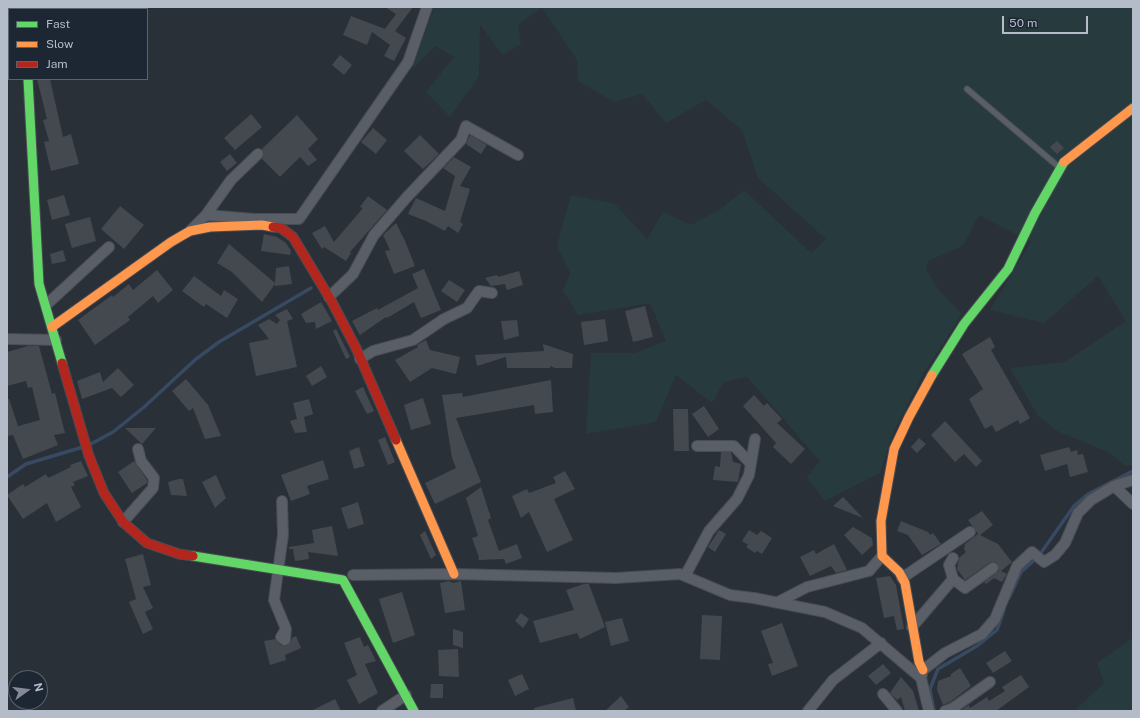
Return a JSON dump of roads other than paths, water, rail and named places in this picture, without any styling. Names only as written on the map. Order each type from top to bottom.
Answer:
[{"type":"street","points":[[206,215],[254,219],[299,219],[408,62],[428,7]]},
{"type":"street","points":[[28,80],[39,284],[88,453],[104,493],[123,522],[147,543],[179,554],[343,580],[414,711]]},
{"type":"street","points":[[778,602],[807,587],[869,571],[882,556],[881,521],[894,449],[909,417],[943,356],[964,324],[1008,270],[1035,213],[1064,162],[1133,108]]},
{"type":"street","points":[[329,298],[353,274],[374,235],[406,197],[461,140],[466,126],[518,155]]},
{"type":"street","points":[[52,327],[190,230],[206,215],[231,180],[258,154]]},
{"type":"street","points":[[190,230],[210,227],[262,225],[281,228],[292,238],[329,298],[360,359],[454,574]]},
{"type":"street","points":[[46,305],[109,247]]},
{"type":"street","points":[[360,359],[373,352],[413,340],[444,319],[467,308],[479,291],[492,293]]},
{"type":"street","points":[[7,339],[56,340]]},
{"type":"street","points":[[685,576],[709,531],[737,498],[749,475],[755,439]]},
{"type":"street","points":[[697,446],[734,446],[751,464]]},
{"type":"street","points":[[123,522],[153,488],[154,478],[141,461],[138,449]]},
{"type":"street","points":[[922,674],[945,653],[982,634],[995,619],[1016,566],[1032,552],[1044,562],[1054,555],[1065,543],[1078,513],[1091,500],[1114,486],[1133,480]]},
{"type":"street","points":[[1114,486],[1133,504]]},
{"type":"street","points":[[282,500],[283,535],[274,600],[286,629]]},
{"type":"street","points":[[902,578],[970,532]]},
{"type":"street","points":[[882,556],[899,572],[905,583],[918,662],[922,674],[929,711]]},
{"type":"street","points":[[953,558],[949,565],[953,579],[965,588],[993,568]]},
{"type":"street","points":[[353,575],[454,574],[616,578],[680,574],[730,596],[778,602],[825,612],[862,628],[922,674]]},
{"type":"street","points":[[912,627],[953,579]]},
{"type":"street","points":[[808,711],[832,680],[881,643]]},
{"type":"street","points":[[945,711],[952,708],[990,682]]},
{"type":"street","points":[[883,694],[897,711]]},
{"type":"street","points":[[382,711],[406,695]]},
{"type":"lane","points":[[967,89],[1060,169]]},
{"type":"waterway","points":[[89,445],[113,432],[143,408],[196,359],[219,342],[311,288]]},
{"type":"waterway","points":[[7,477],[26,464],[83,447]]},
{"type":"waterway","points":[[1009,598],[1021,572],[1038,557],[1074,506],[1088,494],[1133,471]]},
{"type":"waterway","points":[[934,711],[930,689],[938,669],[977,646],[997,630],[1004,610]]}]
